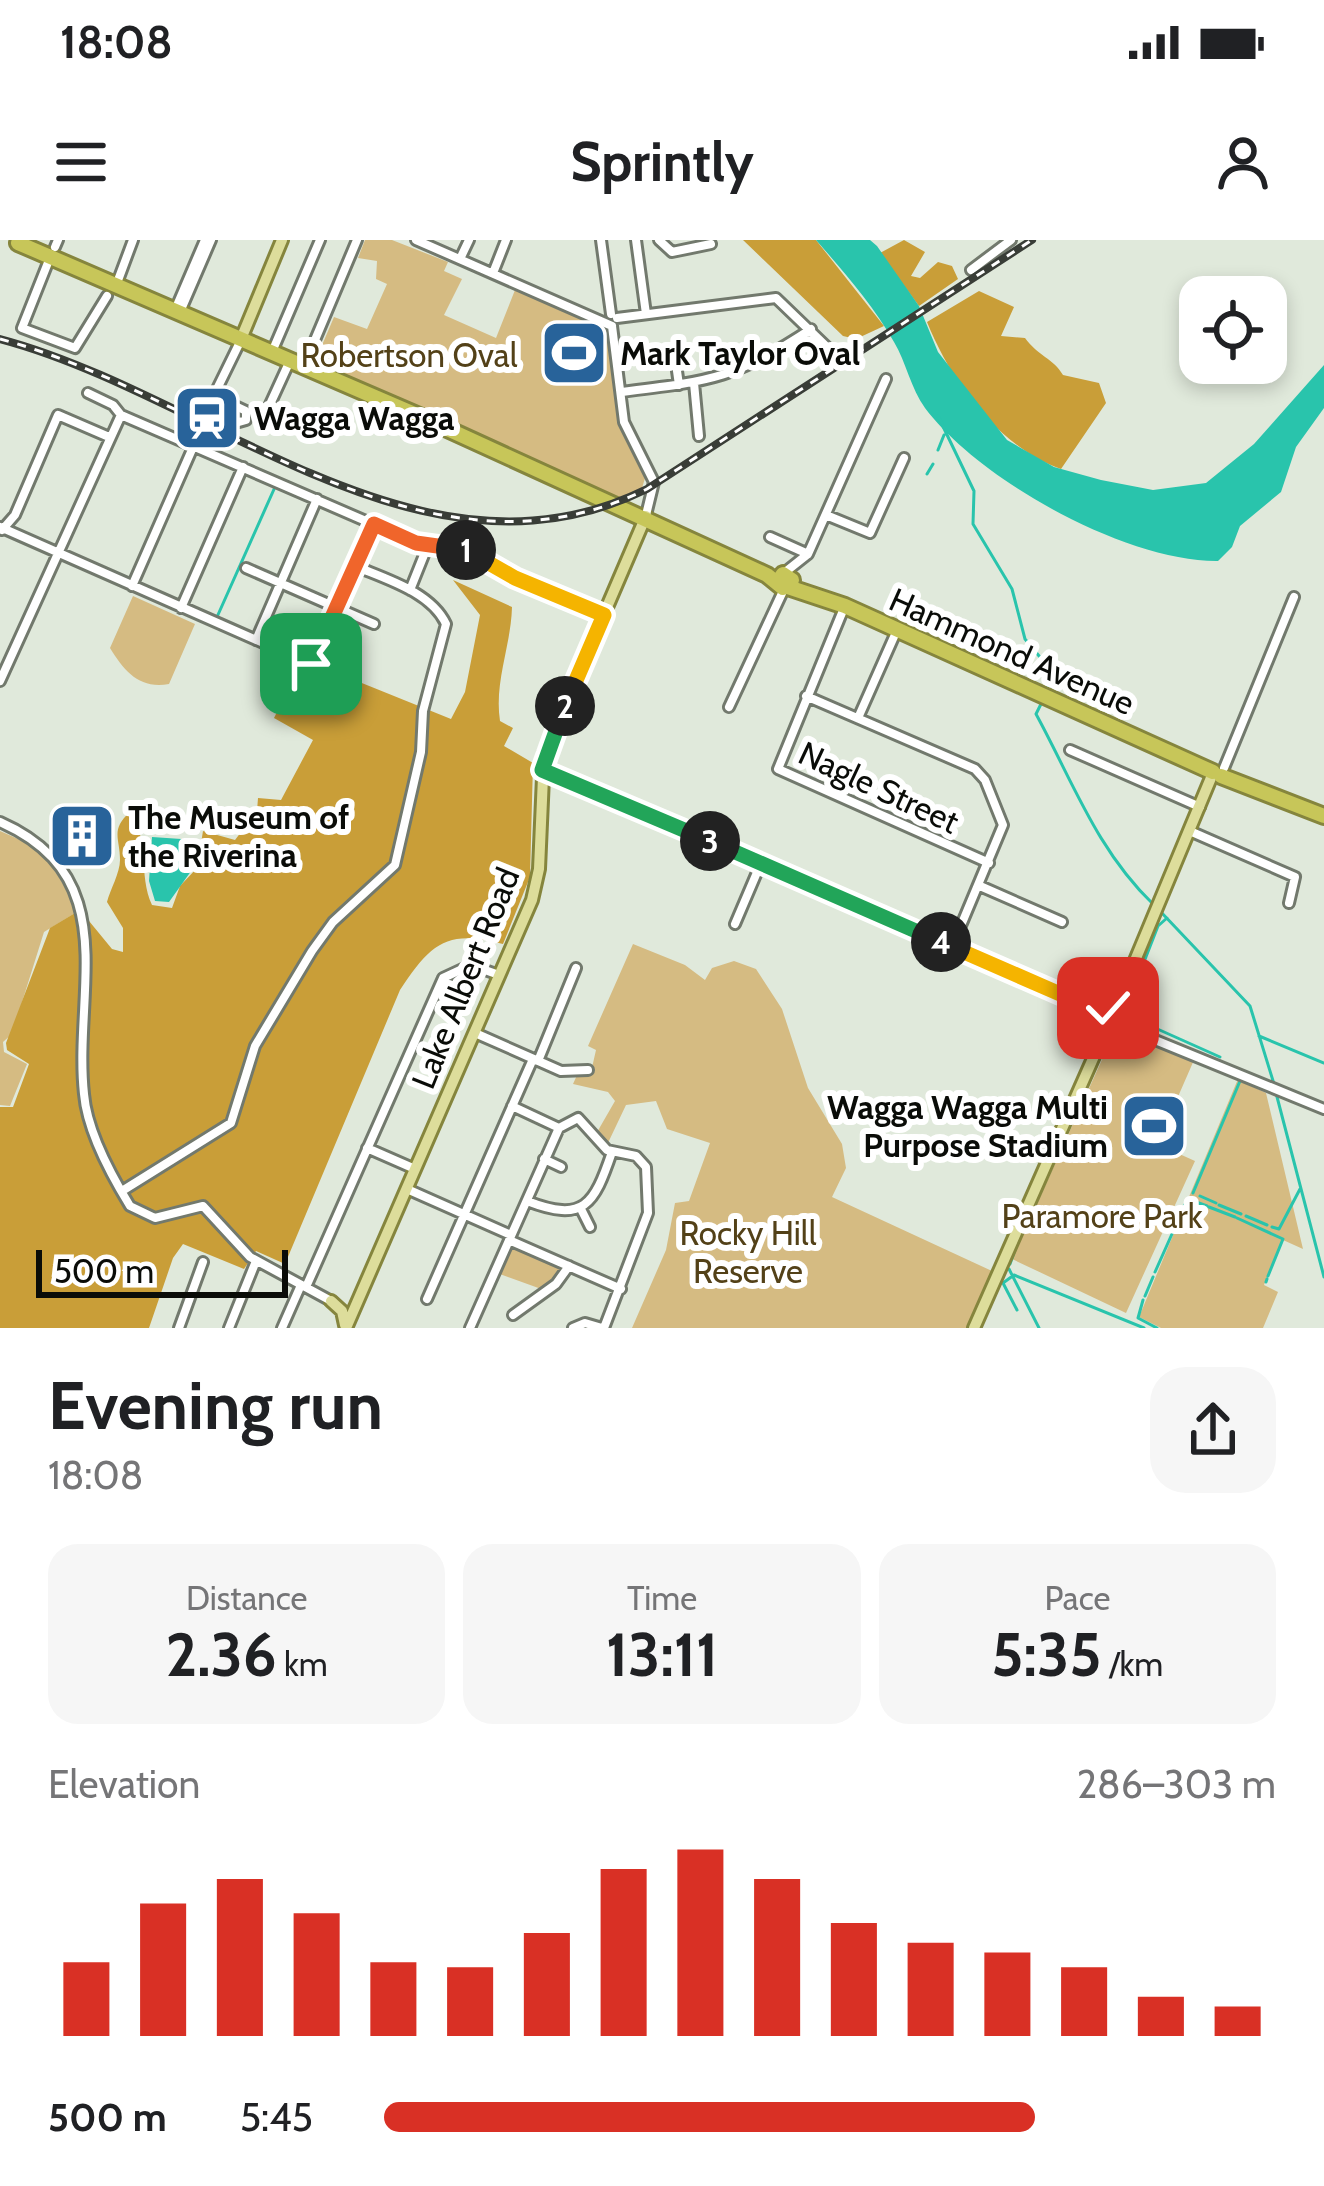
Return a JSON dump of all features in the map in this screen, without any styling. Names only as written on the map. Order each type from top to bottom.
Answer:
[{"type":"highway","points":[[14,242],[53,250],[112,288],[298,367]]},
{"type":"highway","points":[[112,288],[178,311],[298,367]]},
{"type":"highway","name":"Hammond Avenue","points":[[298,367],[1324,816]]},
{"type":"main road","points":[[240,342],[282,240]]},
{"type":"main road","name":"Lake Albert Road","points":[[345,1328],[538,880],[542,770],[647,519]]},
{"type":"main road","points":[[974,1328],[1219,771]]},
{"type":"main road","points":[[332,1301],[347,1303],[360,1296]]},
{"type":"main road","points":[[332,1301],[342,1312],[345,1328]]},
{"type":"street","points":[[53,250],[22,328],[75,348],[112,288],[133,240]]},
{"type":"street","points":[[272,352],[320,240]]},
{"type":"street","points":[[269,425],[266,413],[298,367],[357,240]]},
{"type":"street","points":[[416,240],[611,319],[773,298],[830,350]]},
{"type":"street","points":[[460,259],[469,240]]},
{"type":"street","points":[[493,273],[506,240]]},
{"type":"street","points":[[602,240],[625,413],[653,477],[647,519]]},
{"type":"street","points":[[636,240],[646,314]]},
{"type":"street","points":[[659,240],[672,252],[711,244]]},
{"type":"street","points":[[971,270],[1011,240]]},
{"type":"street","points":[[178,311],[206,244]]},
{"type":"street","points":[[622,392],[694,383],[756,365],[811,329]]},
{"type":"street","points":[[216,397],[240,342]]},
{"type":"street","points":[[676,364],[679,385]]},
{"type":"street","points":[[730,707],[786,579],[808,554],[886,379]]},
{"type":"street","points":[[694,383],[699,436]]},
{"type":"street","points":[[88,393],[113,405],[121,415],[374,524],[428,545],[464,549],[515,578],[604,615]]},
{"type":"street","points":[[200,395],[216,397],[247,411],[246,421],[200,404],[200,395]]},
{"type":"street","points":[[109,437],[58,415],[16,508],[1,528],[311,664],[374,524]]},
{"type":"street","points":[[0,681],[121,415]]},
{"type":"street","points":[[132,586],[194,446]]},
{"type":"street","points":[[826,515],[870,533],[904,458]]},
{"type":"street","points":[[181,608],[243,467]]},
{"type":"street","points":[[256,640],[317,499]]},
{"type":"street","points":[[770,537],[808,554]]},
{"type":"street","points":[[410,590],[428,545]]},
{"type":"street","points":[[122,1191],[231,1123],[260,1036],[319,940],[393,870],[421,752],[426,701],[447,630],[441,614],[410,590],[355,566]]},
{"type":"street","points":[[246,568],[374,624]]},
{"type":"street","points":[[1219,771],[1294,597]]},
{"type":"street","name":"Nagle Street","points":[[844,607],[778,769],[989,863]]},
{"type":"street","points":[[858,718],[897,630]]},
{"type":"street","points":[[806,696],[983,776],[1003,820],[952,947]]},
{"type":"street","points":[[1070,750],[1205,802]]},
{"type":"street","points":[[542,770],[1324,1109]]},
{"type":"street","points":[[0,822],[41,846],[85,916],[84,1098],[122,1191],[135,1211],[148,1217],[203,1205],[256,1261],[352,1312]]},
{"type":"street","points":[[1192,832],[1295,878],[1289,903]]},
{"type":"street","points":[[735,924],[761,863]]},
{"type":"street","points":[[980,886],[1062,922]]},
{"type":"street","points":[[282,1328],[443,978],[471,965],[500,976]]},
{"type":"street","points":[[427,1299],[576,968]]},
{"type":"street","points":[[476,1033],[563,1071],[588,1070]]},
{"type":"street","points":[[512,1106],[559,1128]]},
{"type":"street","points":[[470,1328],[559,1128],[578,1118],[612,1152],[643,1161],[649,1204],[603,1328],[585,1323],[573,1328]]},
{"type":"street","points":[[367,1148],[416,1169]]},
{"type":"street","points":[[527,1201],[561,1213],[580,1207],[596,1196],[612,1152]]},
{"type":"street","points":[[544,1160],[561,1167]]},
{"type":"street","points":[[406,1189],[620,1289]]},
{"type":"street","points":[[580,1207],[590,1227]]},
{"type":"street","points":[[229,1328],[256,1261]]},
{"type":"street","points":[[179,1328],[203,1262]]},
{"type":"street","points":[[512,1315],[556,1283],[569,1266]]},
{"type":"green space","name":"Robertson Oval","points":[[365,240],[392,240],[448,262],[444,271],[462,279],[444,315],[496,338],[515,290],[603,325],[611,337],[618,422],[646,475],[642,488],[621,499],[314,364],[334,317],[367,329],[387,284],[376,279],[377,261],[358,258]]},
{"type":"green space","points":[[133,596],[195,624],[169,684],[149,684],[134,677],[110,648]]},
{"type":"green space","points":[[0,831],[41,849],[80,910],[44,932],[12,1034],[3,1042],[4,1052],[27,1064],[10,1106],[0,1105]]},
{"type":"green space","name":"Rocky Hill Reserve","points":[[633,944],[685,965],[705,980],[712,968],[734,961],[756,969],[782,1009],[808,1088],[842,1144],[846,1168],[832,1197],[992,1271],[967,1328],[632,1328],[666,1250],[675,1203],[689,1201],[710,1143],[667,1129],[656,1101],[626,1105],[607,1145],[596,1134],[615,1101],[608,1092],[573,1084],[578,1073],[591,1072],[596,1050],[588,1046]]},
{"type":"green space","name":"Paramore Park","points":[[1121,1029],[1194,1060],[1170,1115],[1179,1119],[1166,1148],[1195,1161],[1126,1313],[1012,1259],[1114,1033]]},
{"type":"green space","points":[[1238,1079],[1266,1093],[1303,1249],[1283,1240],[1264,1285],[1278,1292],[1263,1328],[1161,1328],[1139,1317]]},
{"type":"green space","points":[[512,1244],[564,1268],[544,1290],[497,1273]]},
{"type":"shaded area","points":[[743,240],[816,240],[884,326],[856,339],[843,336]]},
{"type":"shaded area","points":[[904,240],[925,252],[911,276],[920,278],[938,262],[952,266],[958,279],[919,306],[880,253]]},
{"type":"shaded area","points":[[979,291],[1014,307],[1001,336],[1025,338],[1063,375],[1099,383],[1106,403],[1061,469],[1038,459],[998,429],[964,389],[937,345],[927,322]]},
{"type":"shaded area","points":[[453,580],[512,607],[499,707],[500,721],[513,728],[504,746],[533,763],[530,877],[503,944],[468,938],[442,944],[421,961],[400,990],[285,1264],[256,1251],[244,1269],[183,1244],[173,1258],[149,1328],[0,1328],[0,1107],[13,1107],[29,1064],[7,1050],[6,1043],[50,928],[80,910],[112,949],[123,952],[123,928],[107,902],[120,865],[118,829],[130,812],[140,834],[152,905],[172,908],[180,886],[197,868],[203,831],[235,840],[257,811],[258,798],[281,800],[313,740],[274,718],[290,686],[283,667],[312,679],[342,675],[451,719],[465,692],[480,615]]},
{"type":"water","points":[[816,240],[870,240],[877,246],[919,306],[938,352],[1007,440],[1054,467],[1153,490],[1206,483],[1254,444],[1324,365],[1324,408],[1296,447],[1281,492],[1240,526],[1232,547],[1218,561],[1142,548],[1018,489],[950,436],[920,401],[877,315]]},
{"type":"water","points":[[152,837],[196,840],[194,867],[169,902],[155,901],[149,881]]},
{"type":"waterway","points":[[938,416],[974,491],[973,524],[1012,589],[1025,639],[1049,668],[1047,691]]},
{"type":"waterway","points":[[938,450],[944,435]]},
{"type":"waterway","points":[[927,474],[933,464]]},
{"type":"waterway","points":[[217,617],[275,487]]},
{"type":"waterway","points":[[1043,700],[1036,714],[1087,814],[1116,861],[1153,904]]},
{"type":"waterway","points":[[1160,911],[1250,1006],[1274,1084]]},
{"type":"waterway","points":[[1167,918],[1158,926],[1126,1008],[1144,1023],[1220,1057]]},
{"type":"waterway","points":[[1259,1036],[1324,1063]]},
{"type":"waterway","points":[[1093,1071],[1109,1040]]},
{"type":"waterway","points":[[1193,1193],[1240,1081]]},
{"type":"waterway","points":[[1276,1093],[1324,1277]]},
{"type":"waterway","points":[[1272,1227],[1279,1229],[1300,1189]]},
{"type":"waterway","points":[[1200,1196],[1216,1203]]},
{"type":"waterway","points":[[1181,1212],[1188,1199],[1207,1206]]},
{"type":"waterway","points":[[1219,1205],[1241,1214]]},
{"type":"waterway","points":[[1209,1207],[1235,1217]]},
{"type":"waterway","points":[[1155,1272],[1180,1216]]},
{"type":"waterway","points":[[1246,1216],[1267,1225]]},
{"type":"waterway","points":[[1237,1218],[1283,1239],[1268,1276]]},
{"type":"waterway","points":[[1010,1264],[1017,1244]]},
{"type":"waterway","points":[[1009,1269],[1039,1328]]},
{"type":"waterway","points":[[1017,1310],[1003,1283],[1014,1275],[1144,1328]]},
{"type":"waterway","points":[[1145,1296],[1153,1277]]},
{"type":"waterway","points":[[1143,1300],[1138,1318],[1157,1328]]},
{"type":"railway","points":[[0,339],[79,366],[319,477],[399,505],[481,520],[563,517],[647,489],[1032,240]]},
{"type":"place","name":"Mark Taylor Oval","points":[[574,353]]},
{"type":"place","name":"Wagga Wagga","points":[[207,418]]},
{"type":"place","name":"The Museum of the Riverina","points":[[82,836]]},
{"type":"place","name":"Wagga Wagga Multi Purpose Stadium","points":[[1154,1126]]},
{"type":"route","points":[[311,664],[374,524],[416,543],[464,549],[515,578],[604,615],[546,749],[542,770],[1053,992],[1090,1007],[1108,1008]]}]
